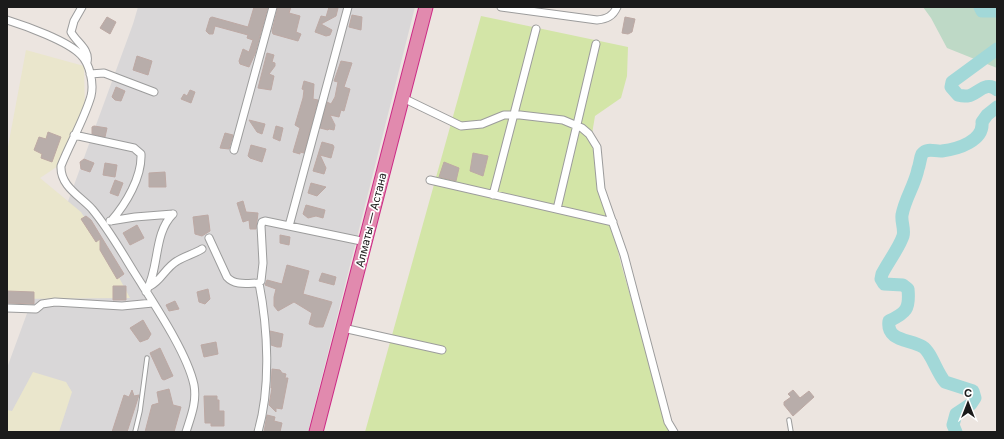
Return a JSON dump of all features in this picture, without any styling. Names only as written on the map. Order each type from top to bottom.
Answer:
[{"type":"highway","name":"Алматы — Астана","points":[[316,432],[426,7]]},
{"type":"street","points":[[82,7],[74,21],[71,32],[87,54],[86,64]]},
{"type":"street","points":[[234,150],[273,7]]},
{"type":"street","points":[[289,226],[348,7]]},
{"type":"street","points":[[501,7],[597,20],[605,20],[617,7]]},
{"type":"street","points":[[7,20],[39,32],[73,50],[82,56],[86,64],[90,74],[91,96],[61,166],[61,175],[68,186],[92,209],[148,289],[153,303],[176,342],[194,384],[195,398],[193,412],[186,432]]},
{"type":"street","points":[[493,195],[512,115],[536,29]]},
{"type":"street","points":[[557,209],[596,44]]},
{"type":"street","points":[[90,74],[104,73],[154,92]]},
{"type":"street","points":[[403,98],[461,126],[482,124],[504,115],[512,115],[563,120],[576,125],[589,134],[597,147],[601,189],[624,255],[668,422],[674,432]]},
{"type":"street","points":[[74,135],[134,148],[140,154],[140,172],[124,203],[111,221]]},
{"type":"street","points":[[430,180],[613,222]]},
{"type":"street","points":[[103,224],[134,217],[173,214],[162,229],[148,289]]},
{"type":"street","points":[[258,432],[262,419],[265,385],[264,304],[259,283],[263,276],[262,222],[265,221],[366,242]]},
{"type":"street","points":[[209,238],[230,281],[238,284],[259,283]]},
{"type":"street","points":[[148,289],[155,284],[163,272],[177,260],[202,250]]},
{"type":"street","points":[[7,308],[36,309],[42,304],[55,302],[122,306],[153,303]]},
{"type":"street","points":[[343,328],[442,350]]},
{"type":"lane","points":[[135,432],[140,411],[147,358]]},
{"type":"lane","points":[[789,420],[791,432]]},
{"type":"shaded area","points":[[138,7],[415,7],[308,432],[7,432],[7,368]]},
{"type":"shaded area","points":[[26,50],[84,66],[85,111],[61,164],[40,178],[81,212],[99,240],[130,298],[7,299],[7,152]]},
{"type":"shaded area","points":[[33,372],[66,382],[72,392],[59,432],[7,432],[7,410],[12,411]]},
{"type":"green space","points":[[923,7],[997,7],[997,68],[947,48],[931,18]]},
{"type":"green space","points":[[481,16],[628,47],[627,76],[621,98],[595,116],[591,140],[621,264],[662,405],[672,432],[365,432]]},
{"type":"building","points":[[254,7],[268,7],[255,54],[249,67],[240,64],[239,61],[243,49],[249,52],[253,40],[247,38],[248,35],[215,26],[213,34],[209,34],[206,31],[210,18],[212,17],[248,27]]},
{"type":"building","points":[[278,7],[291,7],[289,13],[300,16],[296,32],[301,34],[298,41],[273,34],[272,31]]},
{"type":"building","points":[[329,7],[338,8],[336,16],[321,24],[332,30],[330,35],[326,36],[315,32],[321,16],[326,17]]},
{"type":"building","points":[[352,15],[362,17],[361,30],[349,27]]},
{"type":"building","points":[[107,17],[116,22],[110,34],[100,28]]},
{"type":"building","points":[[625,17],[635,19],[632,32],[628,34],[622,33]]},
{"type":"building","points":[[267,53],[274,55],[272,62],[275,63],[275,66],[269,74],[274,76],[271,90],[258,88]]},
{"type":"building","points":[[137,56],[152,61],[148,75],[133,70]]},
{"type":"building","points":[[341,61],[352,63],[344,87],[350,89],[344,111],[341,110],[339,117],[330,115],[335,125],[334,130],[320,128],[327,102],[331,104],[335,97],[338,82],[334,81]]},
{"type":"building","points":[[304,81],[314,84],[313,99],[318,100],[304,153],[300,152],[300,154],[293,152],[300,128],[295,125],[303,98],[304,90],[302,89]]},
{"type":"building","points":[[116,87],[125,91],[121,101],[115,100],[112,97]]},
{"type":"building","points":[[190,90],[195,92],[191,103],[181,99],[184,94],[187,96]]},
{"type":"building","points":[[249,120],[265,124],[262,134],[257,132]]},
{"type":"building","points":[[276,126],[283,128],[280,141],[273,138]]},
{"type":"building","points":[[92,127],[107,128],[105,137],[92,134]]},
{"type":"building","points":[[48,132],[61,137],[52,162],[41,158],[42,154],[34,150],[39,137],[46,139]]},
{"type":"building","points":[[225,133],[233,135],[229,149],[220,148]]},
{"type":"building","points":[[322,142],[333,145],[334,147],[331,158],[320,155],[326,168],[324,174],[313,171]]},
{"type":"building","points":[[251,145],[266,149],[262,162],[248,156]]},
{"type":"building","points":[[473,153],[488,156],[483,176],[470,171]]},
{"type":"building","points":[[84,159],[94,163],[90,172],[81,169],[80,162]]},
{"type":"building","points":[[444,162],[459,168],[456,181],[439,177]]},
{"type":"building","points":[[105,163],[117,165],[115,177],[103,175]]},
{"type":"building","points":[[165,172],[166,187],[149,187],[149,173]]},
{"type":"building","points":[[115,180],[123,183],[118,196],[110,193]]},
{"type":"building","points":[[311,183],[326,187],[317,196],[308,193]]},
{"type":"building","points":[[243,201],[246,212],[258,213],[256,229],[250,229],[249,220],[243,222],[237,203]]},
{"type":"building","points":[[306,205],[325,210],[323,218],[316,216],[308,218],[303,214]]},
{"type":"building","points":[[208,215],[210,231],[202,236],[195,234],[193,217]]},
{"type":"building","points":[[86,216],[91,220],[124,274],[117,279],[100,250],[100,239],[96,242],[81,219]]},
{"type":"building","points":[[137,225],[144,238],[130,245],[123,233]]},
{"type":"building","points":[[280,235],[290,237],[289,245],[280,243]]},
{"type":"building","points":[[287,265],[309,271],[303,294],[332,302],[323,327],[316,327],[309,324],[312,313],[294,302],[278,311],[274,306],[276,289],[265,285],[267,280],[282,284]]},
{"type":"building","points":[[322,273],[336,277],[334,285],[319,281]]},
{"type":"building","points":[[113,286],[126,286],[126,300],[113,300]]},
{"type":"building","points":[[208,289],[210,299],[205,304],[199,302],[197,292]]},
{"type":"building","points":[[7,291],[34,292],[34,304],[7,303]]},
{"type":"building","points":[[175,301],[179,309],[169,311],[166,305]]},
{"type":"building","points":[[143,320],[151,334],[148,339],[140,342],[130,328]]},
{"type":"building","points":[[270,331],[283,334],[281,347],[271,345]]},
{"type":"building","points":[[216,342],[218,354],[204,357],[201,345]]},
{"type":"building","points":[[160,348],[173,376],[164,380],[162,379],[150,353]]},
{"type":"building","points":[[272,369],[280,370],[282,373],[286,374],[285,378],[288,378],[282,409],[276,408],[276,412],[269,405],[272,388]]},
{"type":"building","points":[[169,389],[173,405],[181,407],[174,432],[145,432],[152,405],[159,403],[157,392]]},
{"type":"building","points":[[132,390],[134,396],[139,395],[127,432],[112,432],[124,395],[129,397]]},
{"type":"building","points":[[793,390],[800,398],[809,391],[814,397],[793,416],[784,405],[784,402],[791,397],[788,394]]},
{"type":"building","points":[[204,396],[217,396],[217,400],[219,400],[219,411],[224,411],[224,426],[211,426],[211,423],[205,423]]},
{"type":"building","points":[[267,415],[275,417],[274,421],[282,423],[280,432],[264,432]]},
{"type":"waterway","points":[[980,7],[982,11],[997,11]]},
{"type":"waterway","points":[[997,49],[952,82],[951,87],[958,95],[963,96],[972,95],[982,88],[989,86],[997,90]]},
{"type":"waterway","points":[[956,432],[953,425],[956,414],[971,404],[975,398],[973,391],[945,382],[923,347],[900,339],[891,333],[889,321],[906,310],[908,289],[903,285],[884,284],[881,279],[882,274],[903,236],[903,209],[915,181],[922,154],[929,150],[948,150],[969,143],[979,134],[982,129],[982,122],[987,115],[997,107]]}]
